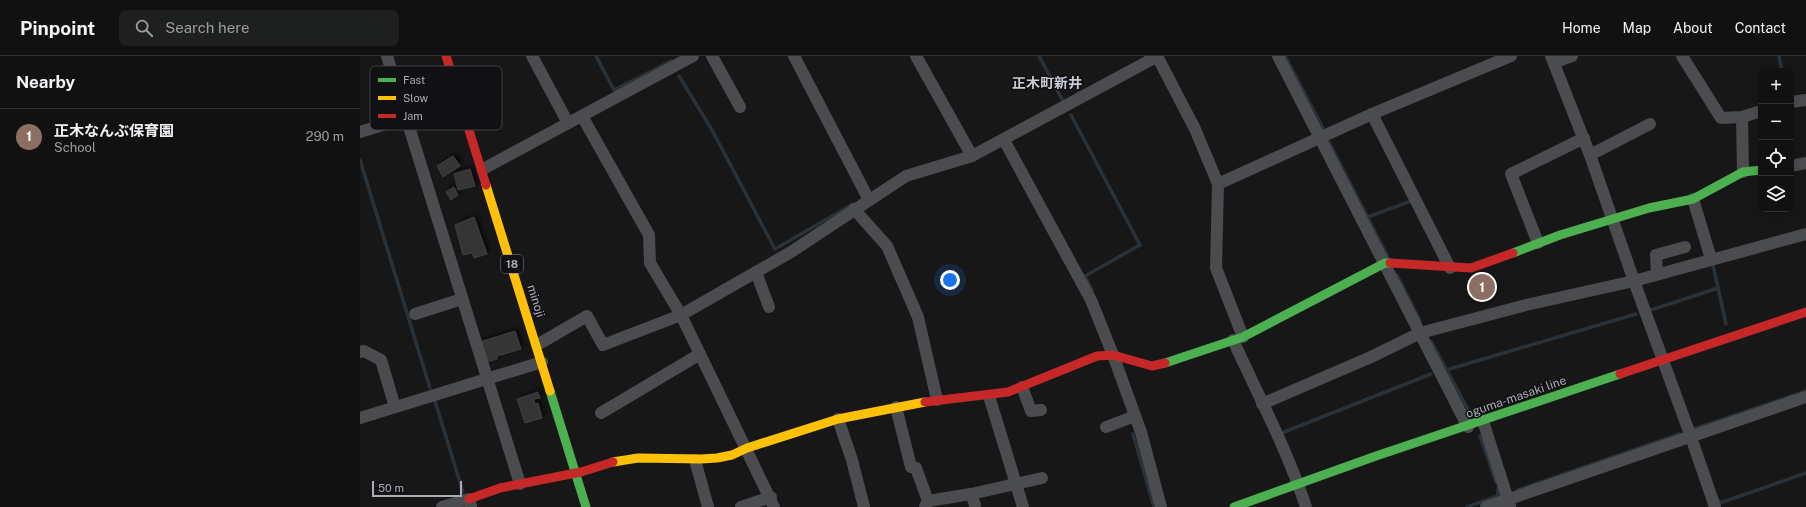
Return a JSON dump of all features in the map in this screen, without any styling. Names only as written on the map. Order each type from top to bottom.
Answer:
[{"type":"street","points":[[386,56],[389,66]]},
{"type":"street","name":"minoji","points":[[446,56],[449,66]]},
{"type":"street","points":[[532,56],[568,123]]},
{"type":"street","points":[[712,56],[740,106]]},
{"type":"street","points":[[794,56],[869,200]]},
{"type":"street","points":[[916,56],[972,156]]},
{"type":"street","points":[[537,345],[587,316],[602,345],[681,315],[791,252],[906,176],[972,156],[1158,56],[1195,129],[1218,184],[1216,268],[1238,339],[1262,404],[1298,484],[1306,507]]},
{"type":"street","points":[[1278,56],[1468,426]]},
{"type":"street","points":[[1218,184],[1372,114],[1511,56]]},
{"type":"street","points":[[1572,56],[1553,59],[1584,138],[1715,507]]},
{"type":"street","points":[[1682,56],[1721,118],[1742,117],[1758,112]]},
{"type":"street","points":[[482,169],[582,116],[684,58]]},
{"type":"street","points":[[1794,102],[1806,100]]},
{"type":"street","points":[[1372,114],[1450,268]]},
{"type":"street","points":[[582,116],[649,236],[650,263],[681,315],[773,502],[741,507]]},
{"type":"street","points":[[1742,117],[1744,172]]},
{"type":"street","points":[[1590,155],[1650,124]]},
{"type":"street","points":[[360,132],[370,129]]},
{"type":"street","points":[[410,130],[520,484]]},
{"type":"street","name":"minoji","points":[[469,130],[586,507]]},
{"type":"street","points":[[1538,243],[1511,174],[1584,138]]},
{"type":"street","points":[[1004,140],[1090,300],[1135,416],[1161,507]]},
{"type":"street","points":[[1794,165],[1806,162]]},
{"type":"street","points":[[442,507],[470,503],[499,488],[576,473],[621,460],[654,457],[712,460],[737,454],[747,448],[838,419],[937,400],[989,396],[1008,392],[1097,356],[1113,356],[1152,366],[1238,339],[1385,263],[1450,268],[1471,268],[1560,235],[1649,208],[1693,199],[1720,183],[1744,172],[1758,170]]},
{"type":"street","points":[[1693,199],[1711,259]]},
{"type":"street","points":[[854,210],[887,246],[918,317],[937,400]]},
{"type":"street","points":[[1262,404],[1371,357],[1420,333],[1526,305],[1634,281],[1711,259],[1795,239],[1806,234]]},
{"type":"street","points":[[1657,274],[1656,255],[1685,247]]},
{"type":"street","points":[[756,272],[769,307]]},
{"type":"street","points":[[414,314],[462,298]]},
{"type":"street","name":"oguma-masaki line","points":[[1234,507],[1806,312]]},
{"type":"street","points":[[360,352],[364,350],[380,360],[395,407]]},
{"type":"street","points":[[601,414],[700,354]]},
{"type":"street","points":[[360,418],[542,362]]},
{"type":"street","points":[[1022,387],[1030,411],[1041,410]]},
{"type":"street","points":[[989,396],[1023,507]]},
{"type":"street","points":[[1486,507],[1509,503],[1806,397]]},
{"type":"street","points":[[896,407],[911,467],[916,468],[926,504],[973,499],[1016,482],[1042,478]]},
{"type":"street","points":[[1106,428],[1135,416]]},
{"type":"street","points":[[838,419],[852,460],[864,507]]},
{"type":"street","points":[[1483,421],[1509,503]]},
{"type":"street","points":[[694,460],[708,507]]},
{"type":"building","points":[[453,156],[460,166],[443,177],[437,166]]},
{"type":"building","points":[[470,169],[475,186],[458,190],[454,174]]},
{"type":"building","points":[[454,187],[458,195],[451,200],[446,192]]},
{"type":"building","points":[[474,217],[487,254],[474,258],[472,253],[463,255],[455,225]]},
{"type":"building","points":[[515,331],[521,349],[497,356],[497,359],[486,362],[480,342]]},
{"type":"building","points":[[538,392],[540,398],[534,399],[535,404],[538,403],[542,418],[525,423],[517,399]]},
{"type":"waterway","points":[[596,56],[614,90],[671,61]]},
{"type":"waterway","points":[[1039,56],[1063,101]]},
{"type":"waterway","points":[[1285,56],[1323,128]]},
{"type":"waterway","points":[[1779,56],[1781,68]]},
{"type":"waterway","points":[[679,76],[712,130],[775,249],[853,204]]},
{"type":"waterway","points":[[1071,115],[1140,245],[1085,276],[1092,290]]},
{"type":"waterway","points":[[1329,142],[1388,257]]},
{"type":"waterway","points":[[360,160],[430,388]]},
{"type":"waterway","points":[[1368,217],[1411,201]]},
{"type":"waterway","points":[[1713,265],[1726,324]]},
{"type":"waterway","points":[[1397,275],[1420,321]]},
{"type":"waterway","points":[[1651,310],[1718,288]]},
{"type":"waterway","points":[[1446,370],[1636,314]]},
{"type":"waterway","points":[[1431,341],[1470,413]]},
{"type":"waterway","points":[[1284,432],[1431,374]]},
{"type":"waterway","points":[[1694,429],[1806,391]]},
{"type":"waterway","points":[[435,401],[463,492]]},
{"type":"waterway","points":[[1133,434],[1154,507]]},
{"type":"waterway","points":[[1518,490],[1680,434]]},
{"type":"waterway","points":[[1480,436],[1496,482]]},
{"type":"waterway","points":[[1718,500],[1720,503],[1806,473]]},
{"type":"waterway","points":[[1467,507],[1498,496],[1498,488]]},
{"type":"traffic: fast","points":[[1513,253],[1560,235],[1649,208],[1693,199],[1743,172],[1758,170]]},
{"type":"traffic: fast","points":[[1165,363],[1243,337],[1385,263],[1390,263]]},
{"type":"traffic: fast","points":[[1234,507],[1376,456],[1620,374]]},
{"type":"traffic: fast","points":[[550,391],[586,507]]},
{"type":"traffic: slow","points":[[486,185],[550,391]]},
{"type":"traffic: slow","points":[[613,462],[638,458],[717,458],[732,455],[747,448],[838,419],[925,402]]},
{"type":"traffic: jam","points":[[446,56],[449,66]]},
{"type":"traffic: jam","points":[[469,130],[486,185]]},
{"type":"traffic: jam","points":[[1390,263],[1471,268],[1513,253]]},
{"type":"traffic: jam","points":[[1620,374],[1806,312]]},
{"type":"traffic: jam","points":[[925,402],[1008,392],[1097,356],[1113,355],[1152,366],[1165,363]]},
{"type":"traffic: jam","points":[[469,499],[500,488],[581,472],[613,462]]},
{"type":"place","name":"正木なんぶ保育園","points":[[1482,287]]},
{"type":"district","name":"正木町新井","points":[[1047,83]]}]
